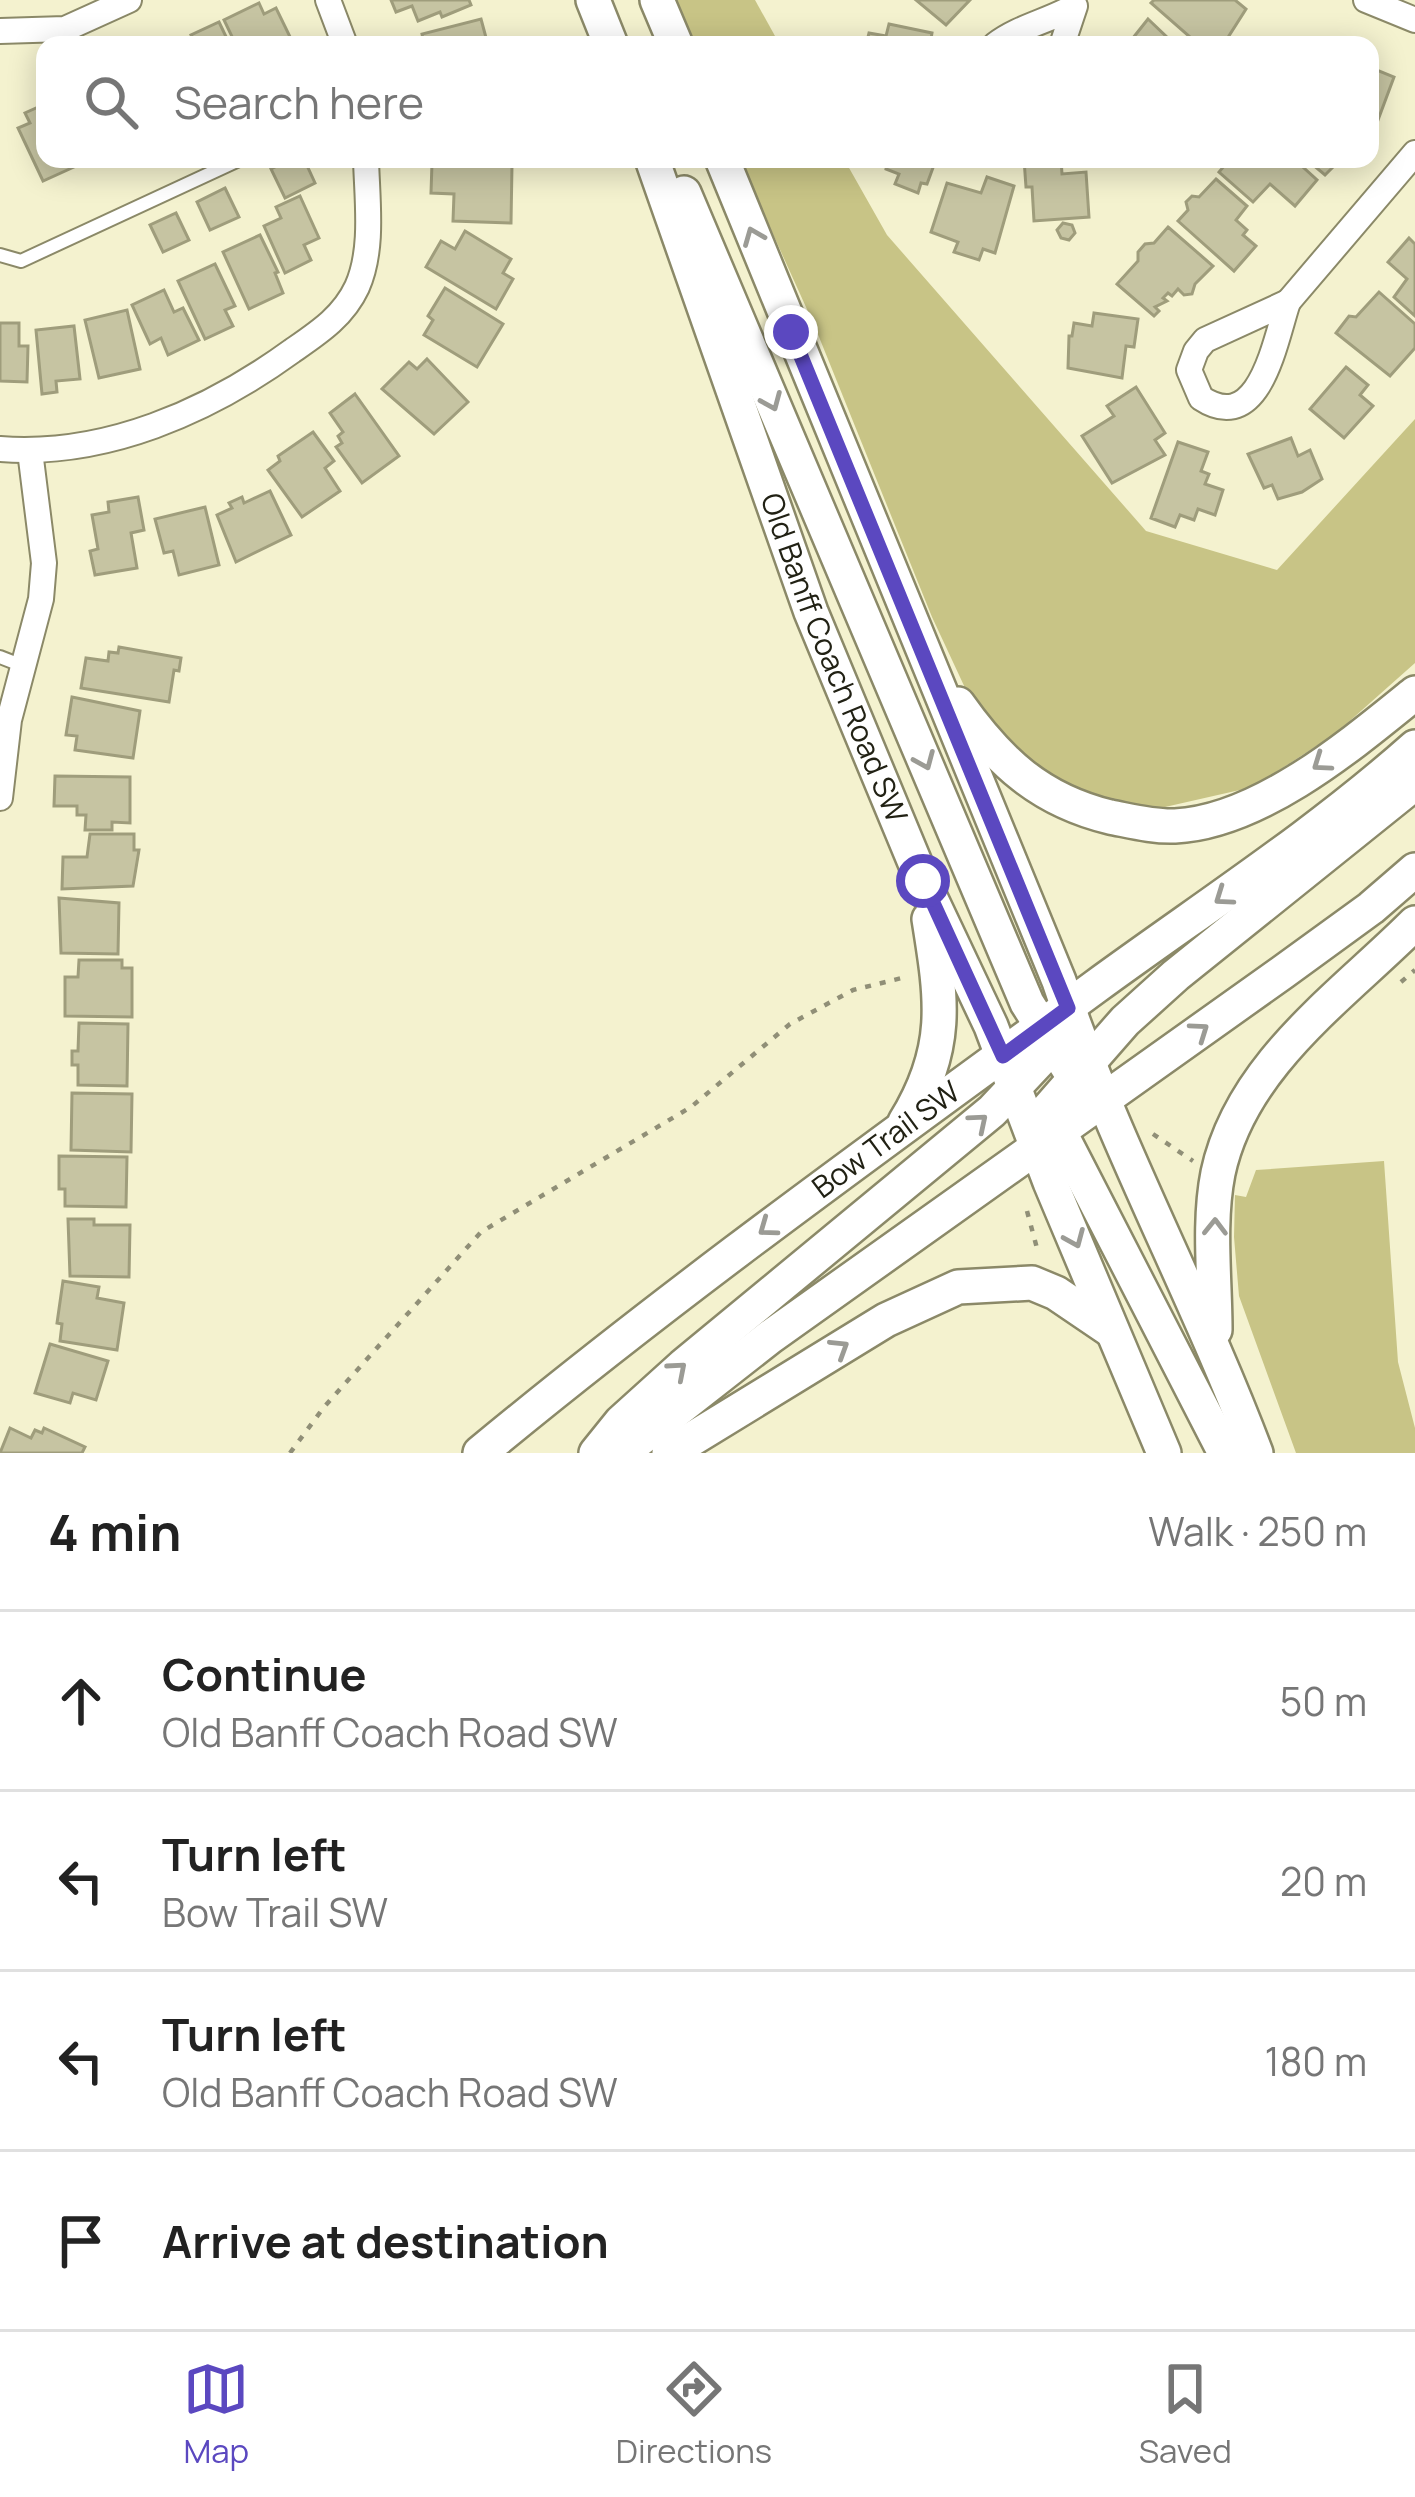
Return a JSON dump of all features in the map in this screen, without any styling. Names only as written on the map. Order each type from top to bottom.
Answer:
[{"type":"main road","points":[[593,0],[607,36]]},
{"type":"main road","points":[[657,0],[672,36]]},
{"type":"main road","name":"Old Banff Coach Road SW","points":[[655,168],[811,612],[923,881],[1015,1073],[1048,1128]]},
{"type":"main road","points":[[672,168],[1027,1003],[1054,1026]]},
{"type":"main road","points":[[726,168],[924,656],[1054,1026],[1089,1079],[1215,1344],[1256,1453]]},
{"type":"main road","points":[[924,656],[977,731],[1019,776],[1059,800],[1097,814],[1176,826],[1214,817],[1290,785],[1415,693]]},
{"type":"main road","points":[[596,1453],[621,1422],[682,1366],[1015,1073],[1054,1026],[1332,816],[1415,747]]},
{"type":"main road","points":[[622,1453],[1048,1128],[1089,1079],[1125,1021],[1415,783]]},
{"type":"main road","points":[[1089,1079],[1318,947],[1415,870]]},
{"type":"main road","points":[[897,1136],[935,1062],[941,998],[923,881]]},
{"type":"main road","points":[[1215,1344],[1216,1191],[1231,1131],[1255,1088],[1288,1046],[1415,923]]},
{"type":"main road","name":"Bow Trail SW","points":[[480,1453],[674,1297],[897,1136],[1015,1073]]},
{"type":"main road","points":[[1048,1128],[1114,1332],[1164,1453]]},
{"type":"main road","points":[[1048,1128],[1226,1453]]},
{"type":"main road","points":[[669,1453],[886,1320],[958,1287],[1032,1283],[1056,1293],[1114,1332]]},
{"type":"street","points":[[0,31],[65,28],[129,0]]},
{"type":"street","points":[[328,0],[342,36]]},
{"type":"street","points":[[1366,0],[1415,20]]},
{"type":"street","points":[[1006,36],[1044,23],[1078,3]]},
{"type":"street","points":[[1065,36],[1078,3]]},
{"type":"street","points":[[1288,302],[1205,340],[1190,370],[1190,380],[1201,398],[1233,407],[1253,396],[1264,378],[1288,302],[1415,153]]},
{"type":"street","points":[[0,449],[29,452],[75,446],[160,425],[237,388],[328,326],[346,307],[365,265],[366,168]]},
{"type":"street","points":[[0,798],[12,662],[41,599],[44,563],[29,452]]},
{"type":"lane","points":[[0,255],[21,261],[222,168]]},
{"type":"path","points":[[1397,985],[1415,970]]},
{"type":"path","points":[[290,1453],[324,1407],[482,1232],[691,1107],[790,1024],[853,990],[906,976],[908,987]]},
{"type":"path","points":[[1153,1134],[1203,1168]]},
{"type":"path","points":[[1024,1197],[1040,1258]]},
{"type":"shaded area","points":[[668,0],[755,0],[775,36],[683,36]]},
{"type":"shaded area","points":[[743,168],[849,168],[887,235],[1146,531],[1277,570],[1415,419],[1415,663],[1335,734],[1253,787],[1143,812],[1052,788],[1002,744],[966,690],[815,327]]},
{"type":"shaded area","points":[[1384,1161],[1398,1362],[1415,1428],[1415,1453],[1296,1453],[1239,1296],[1235,1195],[1246,1197],[1256,1170]]},
{"type":"building","points":[[391,0],[469,0],[471,5],[418,21],[412,6],[396,12]]},
{"type":"building","points":[[916,0],[970,0],[946,25]]},
{"type":"building","points":[[1235,0],[1246,9],[1229,36],[1189,36],[1151,3]]},
{"type":"building","points":[[259,3],[264,14],[276,8],[290,36],[232,36],[224,20]]},
{"type":"building","points":[[481,19],[486,36],[422,36]]},
{"type":"building","points":[[1148,19],[1166,36],[1135,36]]},
{"type":"building","points":[[219,22],[226,36],[192,36]]},
{"type":"building","points":[[889,24],[932,33],[932,36],[886,36]]},
{"type":"building","points":[[1379,71],[1394,77],[1379,117]]},
{"type":"building","points":[[36,108],[36,166],[18,128],[30,123],[25,113]]},
{"type":"building","points":[[37,168],[72,168],[43,181]]},
{"type":"building","points":[[308,168],[315,183],[285,198],[271,169]]},
{"type":"building","points":[[432,168],[512,168],[511,223],[453,221],[454,194],[431,193]]},
{"type":"building","points":[[933,168],[918,193],[895,184],[899,174],[886,169]]},
{"type":"building","points":[[1025,168],[1086,172],[1089,217],[1034,221],[1032,187],[1026,187]]},
{"type":"building","points":[[1222,168],[1304,168],[1317,180],[1295,206],[1270,184],[1253,202],[1219,172]]},
{"type":"building","points":[[987,177],[1014,186],[995,253],[983,249],[979,260],[954,252],[958,242],[931,232],[947,183],[981,193]]},
{"type":"building","points":[[1216,179],[1247,206],[1236,220],[1256,246],[1234,271],[1178,221],[1188,210],[1186,202],[1199,197]]},
{"type":"building","points":[[225,188],[239,217],[210,230],[197,202]]},
{"type":"building","points":[[300,196],[319,238],[304,245],[311,260],[285,273],[264,226],[281,218],[276,207]]},
{"type":"building","points":[[176,213],[189,240],[163,252],[150,225]]},
{"type":"building","points":[[1063,223],[1072,225],[1075,233],[1069,240],[1057,230]]},
{"type":"building","points":[[1168,227],[1213,266],[1195,284],[1192,294],[1184,295],[1178,289],[1172,296],[1168,293],[1163,298],[1167,301],[1155,307],[1159,311],[1154,316],[1117,284],[1138,261],[1145,244],[1154,243]]},
{"type":"building","points":[[465,231],[511,259],[503,273],[513,279],[496,309],[426,267],[441,241],[455,249]]},
{"type":"building","points":[[260,235],[283,293],[249,309],[223,252]]},
{"type":"building","points":[[1409,238],[1415,244],[1415,316],[1394,297],[1407,279],[1388,262]]},
{"type":"building","points":[[215,264],[235,306],[225,310],[233,326],[205,339],[178,281]]},
{"type":"building","points":[[445,288],[503,324],[477,367],[424,335],[433,320],[428,316]]},
{"type":"building","points":[[164,290],[174,312],[183,308],[199,340],[168,355],[161,338],[150,344],[132,305]]},
{"type":"building","points":[[1379,292],[1415,324],[1415,348],[1390,376],[1336,333]]},
{"type":"building","points":[[127,310],[140,369],[99,378],[85,320]]},
{"type":"building","points":[[1094,313],[1138,319],[1134,347],[1126,346],[1122,378],[1068,368],[1074,323],[1092,326]]},
{"type":"building","points":[[0,323],[19,323],[19,346],[28,346],[27,382],[0,381]]},
{"type":"building","points":[[74,326],[80,379],[56,381],[57,392],[42,394],[36,330]]},
{"type":"building","points":[[427,359],[468,402],[434,434],[382,389],[409,362],[417,369]]},
{"type":"building","points":[[1346,367],[1368,385],[1360,395],[1373,406],[1344,438],[1310,409]]},
{"type":"building","points":[[1136,387],[1165,433],[1155,440],[1165,455],[1112,483],[1082,436],[1114,416],[1107,406]]},
{"type":"building","points":[[355,394],[399,456],[362,483],[336,447],[342,443],[338,436],[343,432],[330,413]]},
{"type":"building","points":[[313,432],[334,461],[325,468],[340,491],[302,517],[268,470],[280,461],[278,456]]},
{"type":"building","points":[[1291,438],[1298,456],[1310,450],[1322,479],[1278,499],[1272,485],[1264,488],[1248,454]]},
{"type":"building","points":[[1178,442],[1208,452],[1201,471],[1209,474],[1205,484],[1223,490],[1215,515],[1198,509],[1194,520],[1180,515],[1175,527],[1151,518]]},
{"type":"building","points":[[270,491],[291,535],[236,562],[217,515],[242,497],[244,503]]},
{"type":"building","points":[[138,497],[144,530],[131,533],[137,568],[95,575],[90,551],[98,549],[92,515],[109,512],[108,502]]},
{"type":"building","points":[[205,507],[219,565],[179,575],[173,551],[164,553],[155,519]]},
{"type":"building","points":[[119,647],[181,658],[169,702],[81,688],[86,658],[108,661],[109,652],[118,653]]},
{"type":"building","points":[[72,697],[140,711],[133,758],[75,750],[77,736],[66,735]]},
{"type":"building","points":[[55,776],[130,777],[130,823],[112,822],[112,830],[85,830],[86,815],[77,815],[77,806],[54,806]]},
{"type":"building","points":[[90,834],[134,834],[134,850],[139,850],[133,886],[62,889],[63,857],[87,857]]},
{"type":"building","points":[[59,898],[119,903],[118,954],[61,953]]},
{"type":"building","points":[[79,960],[122,960],[122,968],[132,968],[132,1017],[65,1016],[65,977],[78,977]]},
{"type":"building","points":[[79,1023],[128,1024],[127,1086],[78,1085],[72,1051],[78,1051]]},
{"type":"building","points":[[72,1093],[132,1094],[131,1152],[71,1150]]},
{"type":"building","points":[[59,1156],[127,1157],[126,1207],[65,1206],[65,1189],[59,1189]]},
{"type":"building","points":[[68,1219],[130,1225],[129,1277],[70,1276]]},
{"type":"building","points":[[63,1281],[99,1287],[97,1298],[124,1303],[117,1350],[60,1341],[62,1324],[57,1323]]},
{"type":"building","points":[[50,1344],[108,1361],[96,1400],[73,1393],[70,1403],[35,1393]]},
{"type":"building","points":[[10,1428],[31,1438],[35,1430],[42,1433],[44,1428],[85,1447],[82,1453],[0,1453]]},
{"type":"route","points":[[791,332],[1068,1008],[1003,1056],[923,881]]}]
